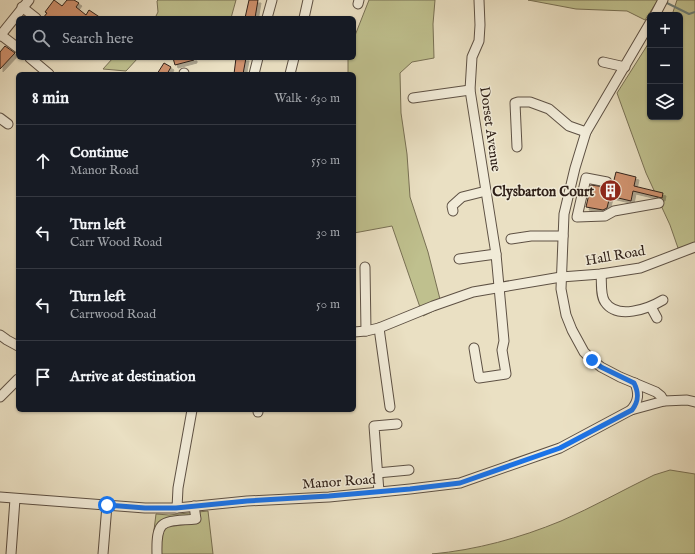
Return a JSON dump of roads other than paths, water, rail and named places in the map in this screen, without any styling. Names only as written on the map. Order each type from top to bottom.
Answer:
[{"type":"street","points":[[16,46],[1,35],[29,0]]},
{"type":"street","points":[[268,16],[272,0]]},
{"type":"street","points":[[304,16],[308,0]]},
{"type":"street","name":"Dorset Avenue","points":[[474,348],[479,378],[506,374],[502,350],[504,341],[496,254],[470,90],[472,57],[479,41],[479,0]]},
{"type":"street","points":[[657,12],[663,0]]},
{"type":"street","points":[[22,7],[33,16]]},
{"type":"street","points":[[647,28],[586,132],[575,168],[564,214],[562,297],[566,315],[584,352],[601,367],[656,392],[664,401]]},
{"type":"street","points":[[32,60],[47,72]]},
{"type":"street","points":[[255,72],[258,60]]},
{"type":"street","points":[[290,72],[294,60]]},
{"type":"street","points":[[603,62],[625,67]]},
{"type":"street","points":[[413,98],[470,90]]},
{"type":"street","points":[[518,147],[515,103],[518,102],[530,102],[549,108],[569,126],[586,132]]},
{"type":"street","points":[[0,118],[8,124]]},
{"type":"street","points":[[607,182],[586,178],[577,217],[605,216],[614,210],[659,204]]},
{"type":"street","points":[[453,211],[452,206],[462,197],[486,191]]},
{"type":"street","points":[[569,194],[582,197]]},
{"type":"street","points":[[511,239],[531,236],[563,236]]},
{"type":"street","name":"Hall Road","points":[[356,332],[379,328],[433,306],[473,292],[562,277],[601,274],[640,268],[695,247]]},
{"type":"street","points":[[459,259],[496,254]]},
{"type":"street","points":[[365,267],[366,331]]},
{"type":"street","points":[[601,274],[602,290],[605,302],[613,310],[622,313],[650,307],[663,300]]},
{"type":"street","points":[[650,307],[657,318]]},
{"type":"street","points":[[622,313],[622,323]]},
{"type":"street","points":[[379,328],[390,407]]},
{"type":"street","points":[[0,335],[16,345]]},
{"type":"street","points":[[0,396],[16,381]]},
{"type":"street","points":[[632,410],[636,405],[638,397],[638,390],[634,383]]},
{"type":"street","name":"Manor Road","points":[[0,497],[145,508],[176,508],[247,501],[379,492],[460,483],[560,448],[632,410],[664,401],[688,400],[695,402]]},
{"type":"street","points":[[176,508],[178,488],[192,412]]},
{"type":"street","points":[[379,492],[374,426],[396,424]]},
{"type":"street","points":[[377,473],[409,470]]},
{"type":"street","points":[[11,554],[15,499]]},
{"type":"street","points":[[103,554],[107,505]]},
{"type":"street","points":[[166,522],[196,519],[194,506]]},
{"type":"street","points":[[157,554],[158,531],[166,522],[166,508]]},
{"type":"waterway","points":[[665,2],[689,14],[695,12]]},
{"type":"place","name":"Clysbarton Court","points":[[610,191]]}]
